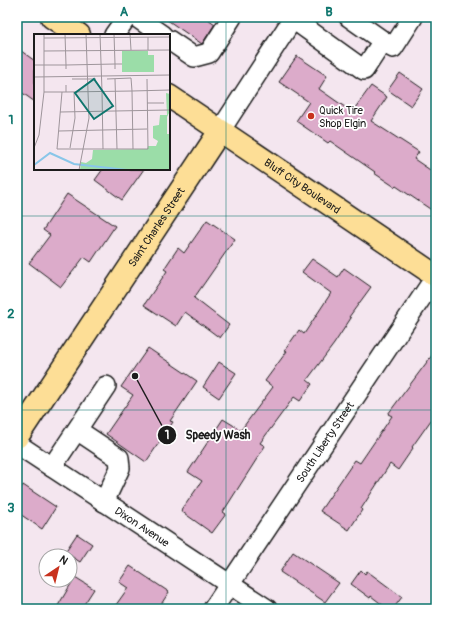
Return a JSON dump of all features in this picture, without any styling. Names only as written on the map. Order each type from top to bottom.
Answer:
[{"type":"main road","points":[[52,17],[78,34]]},
{"type":"main road","name":"Bluff City Boulevard","points":[[170,97],[436,275]]},
{"type":"main road","name":"Saint Charles Street","points":[[17,437],[220,131]]},
{"type":"street","points":[[115,34],[127,17]]},
{"type":"street","points":[[136,17],[161,34]]},
{"type":"street","points":[[170,41],[194,56],[209,52],[232,17]]},
{"type":"street","points":[[348,17],[393,48],[413,17]]},
{"type":"street","points":[[294,18],[364,70],[383,41]]},
{"type":"street","name":"Saint Charles Street","points":[[220,131],[294,18]]},
{"type":"street","name":"South Liberty Street","points":[[213,609],[436,275]]},
{"type":"street","points":[[52,467],[106,386]]},
{"type":"street","points":[[77,430],[119,458],[120,468],[104,502]]},
{"type":"street","name":"Dixon Avenue","points":[[17,444],[267,609]]},
{"type":"building","points":[[163,17],[205,17],[215,24],[202,44]]},
{"type":"building","points":[[17,48],[34,60],[34,101],[17,89]]},
{"type":"building","points":[[297,56],[327,76],[319,89],[352,112],[371,86],[387,97],[371,121],[419,152],[414,159],[436,174],[436,213],[374,173],[375,172],[330,141],[328,143],[296,121],[309,102],[279,82]]},
{"type":"building","points":[[400,73],[423,89],[411,106],[388,90]]},
{"type":"building","points":[[102,170],[143,170],[122,200],[95,180]]},
{"type":"building","points":[[67,194],[115,226],[91,262],[84,257],[61,287],[29,263],[50,235],[43,230]]},
{"type":"building","points":[[207,220],[235,239],[194,298],[229,325],[220,338],[185,312],[176,326],[144,305],[167,271],[164,269],[178,248],[184,253]]},
{"type":"building","points":[[312,259],[338,277],[344,268],[371,287],[349,317],[351,318],[334,344],[307,380],[312,384],[300,401],[294,397],[260,443],[265,446],[223,512],[226,514],[212,533],[181,511],[202,481],[188,472],[223,419],[241,430],[273,387],[265,381],[287,351],[285,350],[299,330],[304,334],[331,293],[302,272]]},
{"type":"building","points":[[148,348],[197,381],[170,421],[173,422],[146,462],[106,434],[133,395],[121,387]]},
{"type":"building","points":[[436,350],[436,413],[398,470],[390,464],[349,530],[320,511],[355,460],[360,463],[392,416],[388,414]]},
{"type":"building","points":[[219,362],[236,373],[219,398],[203,387]]},
{"type":"building","points":[[23,485],[56,507],[42,529],[17,512],[17,494]]},
{"type":"building","points":[[77,534],[92,544],[80,562],[78,561],[78,548],[68,548]]},
{"type":"building","points":[[293,552],[339,583],[325,602],[280,572]]},
{"type":"building","points":[[130,566],[169,592],[158,609],[113,609],[128,588],[119,582]]},
{"type":"building","points":[[361,570],[365,574],[367,571],[402,597],[393,609],[388,609],[371,596],[370,598],[351,584]]},
{"type":"building","points":[[78,579],[94,589],[81,609],[56,609],[68,588],[78,588]]},
{"type":"place","name":"Quick Tire Shop Elgin","points":[[311,116]]},
{"type":"place","name":"Speedy Wash","points":[[135,376]]}]
